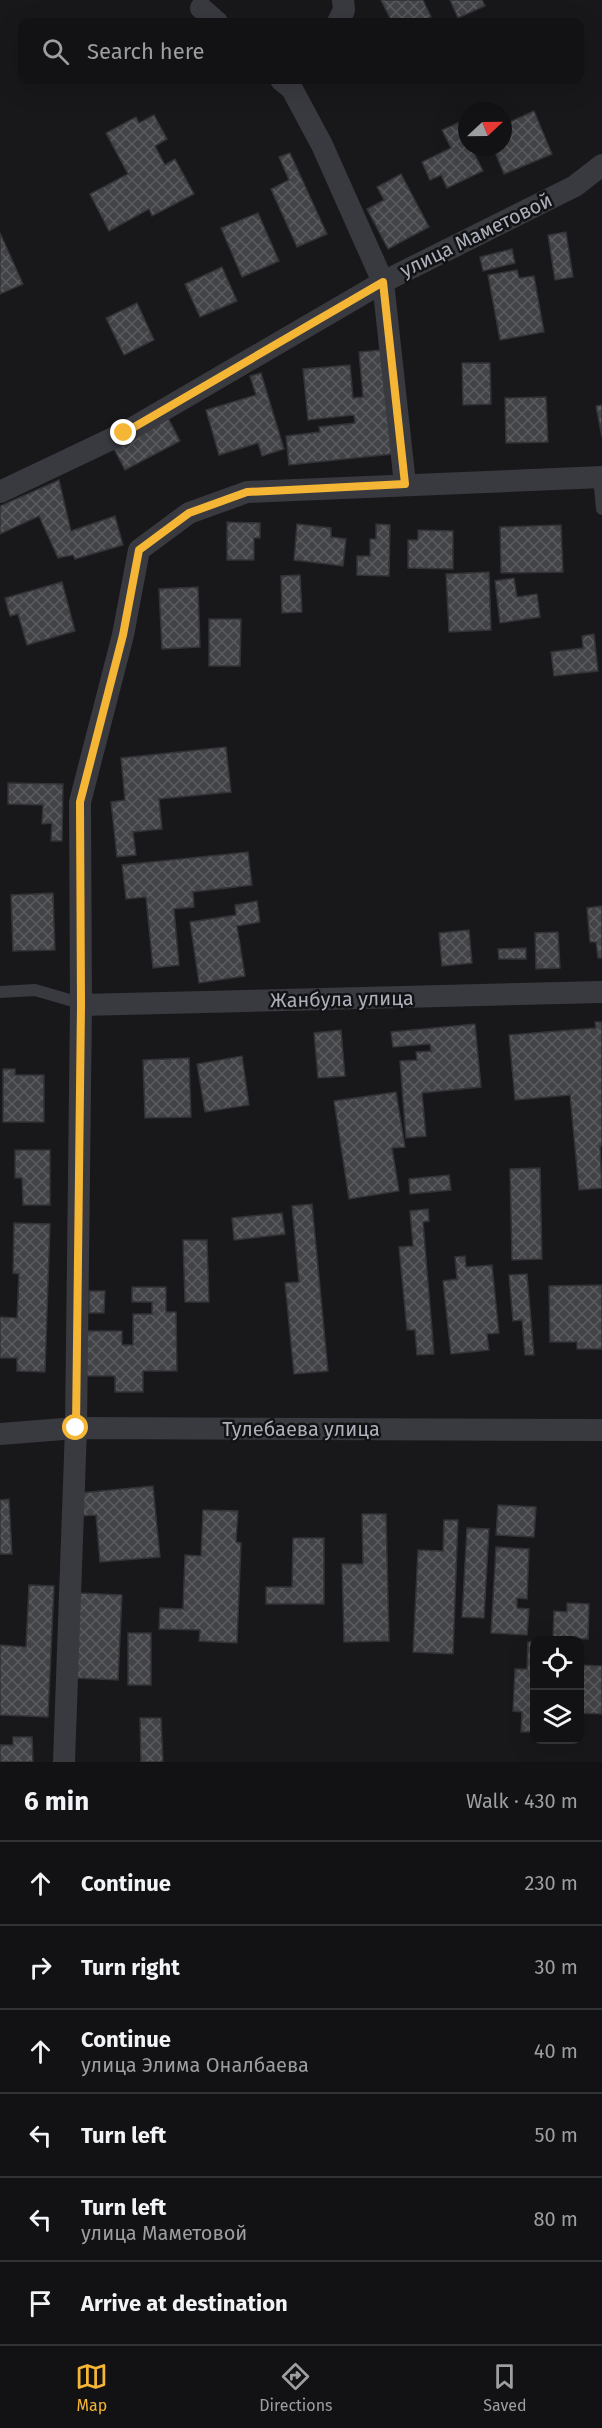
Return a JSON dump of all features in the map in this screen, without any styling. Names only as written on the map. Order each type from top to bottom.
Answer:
[{"type":"street","points":[[340,18],[344,10],[343,0]]},
{"type":"street","points":[[201,8],[213,18]]},
{"type":"street","points":[[292,84],[383,282],[405,484]]},
{"type":"street","name":"улица Маметовой","points":[[0,492],[124,433],[383,282],[575,186],[602,165]]},
{"type":"street","points":[[64,1762],[76,1428],[80,802],[123,635],[139,550],[189,513],[247,492],[601,477]]},
{"type":"street","name":"Жанбула улица","points":[[80,1004],[602,992]]},
{"type":"street","name":"Тулебаева улица","points":[[0,1434],[76,1428],[602,1430]]},
{"type":"lane","points":[[601,477],[602,509]]},
{"type":"lane","points":[[0,992],[35,990],[80,1004]]},
{"type":"building","points":[[381,0],[423,0],[431,17],[429,18],[390,18]]},
{"type":"building","points":[[450,0],[482,0],[485,6],[458,18]]},
{"type":"building","points":[[534,111],[552,154],[504,174],[497,156],[512,156],[512,121]]},
{"type":"building","points":[[154,115],[167,139],[155,146],[165,165],[175,159],[194,194],[152,216],[149,209],[109,231],[90,194],[128,174],[106,133],[136,117],[139,123]]},
{"type":"building","points":[[458,123],[458,156],[476,156],[483,171],[447,188],[441,175],[430,180],[422,162],[451,148],[442,130]]},
{"type":"building","points":[[290,153],[327,234],[297,247],[271,189],[289,180],[279,157]]},
{"type":"building","points":[[401,174],[429,227],[388,249],[367,209],[384,200],[377,187]]},
{"type":"building","points":[[258,213],[279,261],[242,277],[221,228]]},
{"type":"building","points":[[566,232],[573,277],[555,280],[548,235]]},
{"type":"building","points":[[0,233],[23,284],[0,294]]},
{"type":"building","points":[[512,249],[515,263],[483,271],[480,257]]},
{"type":"building","points":[[222,267],[237,301],[200,317],[185,284]]},
{"type":"building","points":[[517,270],[519,278],[534,276],[544,332],[500,340],[488,275]]},
{"type":"building","points":[[137,303],[154,340],[124,355],[106,318]]},
{"type":"building","points":[[381,350],[392,454],[289,465],[286,436],[320,432],[319,427],[355,423],[354,415],[308,420],[303,369],[350,365],[353,398],[363,397],[359,352]]},
{"type":"building","points":[[462,363],[490,363],[491,404],[463,405]]},
{"type":"building","points":[[261,373],[284,449],[262,456],[258,443],[219,455],[206,410],[256,395],[250,376]]},
{"type":"building","points":[[546,397],[548,442],[506,443],[505,398]]},
{"type":"building","points":[[602,405],[602,437],[596,406]]},
{"type":"building","points":[[168,418],[180,441],[125,470],[113,447]]},
{"type":"building","points":[[59,480],[71,531],[115,516],[123,545],[75,559],[73,555],[58,558],[39,516],[0,534],[0,506]]},
{"type":"building","points":[[227,522],[260,523],[260,538],[254,538],[254,560],[227,560]]},
{"type":"building","points":[[297,524],[331,528],[331,537],[346,539],[343,566],[294,560]]},
{"type":"building","points":[[376,524],[390,525],[389,576],[357,575],[357,556],[370,556],[370,539],[376,539]]},
{"type":"building","points":[[561,525],[563,572],[501,573],[500,527]]},
{"type":"building","points":[[418,530],[453,531],[453,569],[408,568],[408,540],[418,540]]},
{"type":"building","points":[[489,572],[491,630],[449,632],[446,574]]},
{"type":"building","points":[[300,575],[302,612],[282,613],[281,576]]},
{"type":"building","points":[[514,578],[517,597],[537,594],[540,617],[500,623],[495,581]]},
{"type":"building","points":[[62,582],[75,631],[27,645],[18,614],[10,616],[5,598]]},
{"type":"building","points":[[198,587],[200,647],[162,649],[159,589]]},
{"type":"building","points":[[209,619],[241,619],[240,666],[209,666]]},
{"type":"building","points":[[594,634],[598,671],[554,676],[551,652],[583,648],[582,636]]},
{"type":"building","points":[[226,747],[231,792],[159,799],[162,829],[133,832],[136,855],[117,857],[111,802],[125,800],[121,758]]},
{"type":"building","points":[[8,783],[63,784],[62,841],[51,841],[52,823],[42,824],[43,805],[8,804]]},
{"type":"building","points":[[248,852],[252,885],[193,892],[194,907],[174,909],[179,965],[153,968],[146,897],[126,899],[122,865]]},
{"type":"building","points":[[53,893],[55,950],[13,951],[11,895]]},
{"type":"building","points":[[257,901],[260,922],[237,926],[245,976],[199,983],[190,922],[236,915],[235,905]]},
{"type":"building","points":[[602,906],[602,958],[598,958],[596,942],[590,942],[587,908]]},
{"type":"building","points":[[469,930],[472,963],[442,966],[439,933]]},
{"type":"building","points":[[558,932],[560,968],[536,969],[535,933]]},
{"type":"building","points":[[526,948],[526,959],[499,959],[498,949]]},
{"type":"building","points":[[595,1022],[602,1022],[602,1146],[600,1146],[602,1188],[579,1190],[570,1095],[515,1100],[509,1035],[596,1028]]},
{"type":"building","points":[[475,1024],[481,1087],[422,1093],[426,1136],[406,1138],[400,1061],[417,1060],[416,1052],[431,1051],[430,1044],[393,1047],[391,1032]]},
{"type":"building","points":[[341,1030],[345,1076],[318,1078],[314,1033]]},
{"type":"building","points":[[242,1056],[249,1105],[205,1112],[197,1064]]},
{"type":"building","points":[[189,1058],[191,1117],[145,1118],[143,1060]]},
{"type":"building","points":[[3,1069],[15,1069],[15,1075],[44,1075],[44,1122],[3,1122]]},
{"type":"building","points":[[396,1092],[405,1147],[392,1148],[399,1191],[349,1199],[334,1101]]},
{"type":"building","points":[[15,1150],[50,1150],[50,1205],[23,1205],[22,1178],[15,1178]]},
{"type":"building","points":[[540,1168],[542,1259],[512,1260],[510,1169]]},
{"type":"building","points":[[449,1175],[451,1190],[410,1194],[409,1179]]},
{"type":"building","points":[[312,1204],[328,1371],[294,1374],[285,1283],[299,1282],[292,1206]]},
{"type":"building","points":[[428,1209],[429,1221],[423,1222],[434,1354],[417,1355],[415,1330],[407,1330],[399,1247],[413,1246],[410,1211]]},
{"type":"building","points":[[282,1213],[285,1234],[234,1240],[232,1218]]},
{"type":"building","points":[[14,1223],[50,1224],[45,1372],[17,1371],[17,1358],[0,1358],[0,1317],[17,1318],[19,1274],[13,1273]]},
{"type":"building","points":[[183,1240],[207,1240],[209,1302],[185,1302]]},
{"type":"building","points":[[465,1256],[466,1267],[492,1265],[499,1333],[487,1334],[489,1350],[451,1354],[443,1281],[457,1279],[455,1257]]},
{"type":"building","points":[[527,1274],[534,1355],[525,1355],[522,1320],[513,1321],[509,1275]]},
{"type":"building","points":[[602,1285],[602,1349],[577,1349],[577,1342],[550,1342],[549,1286]]},
{"type":"building","points":[[132,1287],[166,1287],[166,1312],[176,1312],[177,1371],[143,1371],[143,1392],[115,1392],[115,1376],[86,1376],[86,1331],[122,1331],[122,1345],[133,1345],[133,1314],[152,1314],[152,1302],[132,1302]]},
{"type":"building","points":[[89,1291],[105,1291],[104,1313],[89,1313]]},
{"type":"building","points":[[153,1486],[160,1557],[100,1562],[96,1515],[82,1516],[80,1493]]},
{"type":"building","points":[[9,1499],[12,1554],[0,1554],[0,1500]]},
{"type":"building","points":[[498,1505],[536,1507],[534,1537],[496,1535]]},
{"type":"building","points":[[203,1510],[238,1511],[236,1542],[241,1543],[237,1643],[199,1641],[200,1630],[159,1629],[160,1608],[183,1609],[185,1555],[201,1556]]},
{"type":"building","points":[[362,1514],[386,1514],[389,1641],[344,1642],[342,1564],[363,1564]]},
{"type":"building","points":[[444,1520],[458,1520],[453,1654],[413,1652],[418,1550],[443,1551]]},
{"type":"building","points":[[467,1528],[489,1529],[484,1618],[462,1617]]},
{"type":"building","points":[[293,1538],[324,1538],[324,1604],[266,1604],[266,1587],[292,1587]]},
{"type":"building","points":[[496,1547],[529,1549],[527,1599],[517,1598],[517,1608],[529,1609],[527,1635],[491,1633]]},
{"type":"building","points":[[29,1585],[54,1586],[48,1717],[0,1715],[0,1645],[26,1647]]},
{"type":"building","points":[[80,1593],[122,1595],[118,1680],[75,1678]]},
{"type":"building","points":[[567,1603],[589,1604],[588,1639],[584,1639],[584,1636],[553,1636],[554,1611],[567,1612]]},
{"type":"building","points":[[128,1633],[151,1633],[151,1685],[128,1685]]},
{"type":"building","points":[[528,1642],[530,1642],[530,1732],[521,1732],[522,1712],[513,1711],[515,1669],[527,1669]]},
{"type":"building","points":[[584,1665],[602,1666],[602,1714],[584,1713]]},
{"type":"building","points":[[140,1718],[161,1718],[163,1762],[141,1762]]},
{"type":"building","points":[[13,1737],[32,1737],[33,1762],[0,1762],[0,1745],[13,1745]]},
{"type":"route","points":[[76,1428],[81,1005],[80,802],[123,635],[139,550],[189,513],[247,492],[405,484],[383,282],[124,433]]}]
